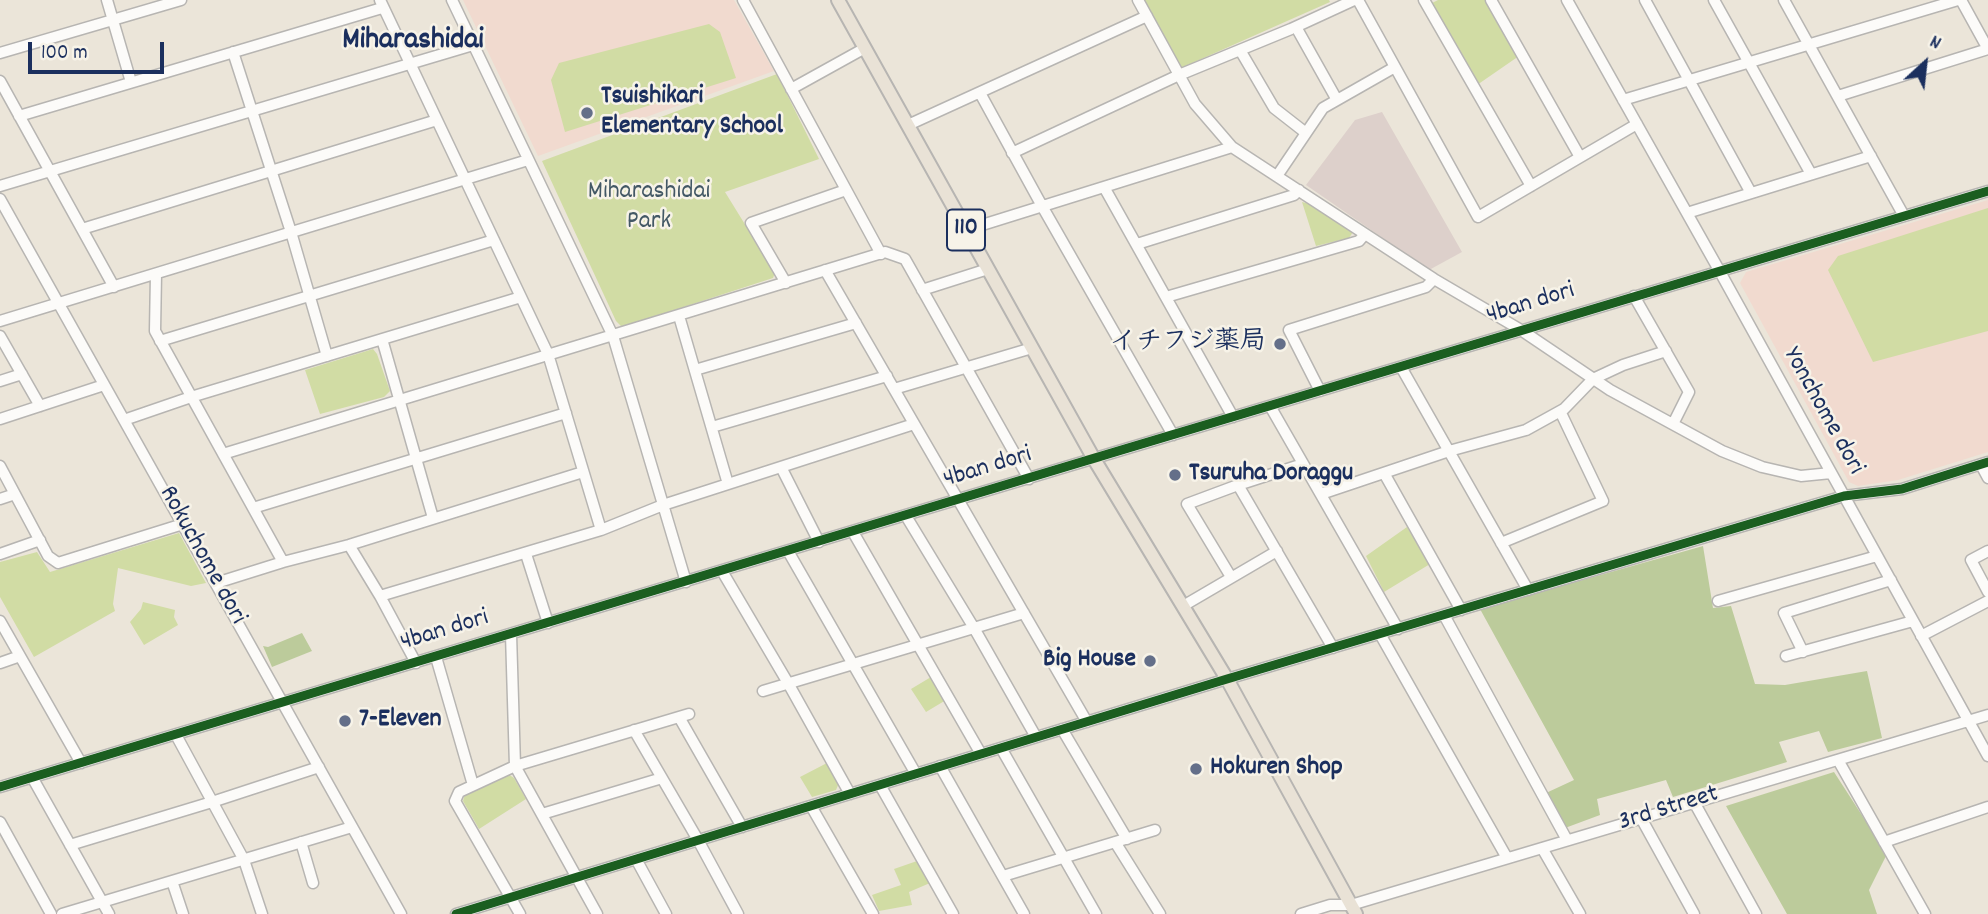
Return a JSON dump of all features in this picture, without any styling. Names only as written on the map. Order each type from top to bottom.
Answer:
[{"type":"main road","name":"110","points":[[838,0],[1094,459],[1227,679],[1353,909]]},
{"type":"street","points":[[107,0],[131,82]]},
{"type":"street","points":[[0,53],[181,0]]},
{"type":"street","points":[[452,0],[613,336],[686,582]]},
{"type":"street","points":[[743,0],[881,254]]},
{"type":"street","points":[[1138,0],[1195,104],[1232,147],[1434,279],[1521,330],[1610,390],[1722,451],[1762,467],[1801,476],[1831,473]]},
{"type":"street","points":[[1013,152],[1179,75],[1356,0],[1478,217],[1637,124]]},
{"type":"street","points":[[1424,0],[1531,186]]},
{"type":"street","points":[[1491,0],[1580,157]]},
{"type":"street","name":"Yonchome dori","points":[[1567,0],[1988,756]]},
{"type":"street","points":[[1645,0],[1751,193]]},
{"type":"street","points":[[1714,0],[1811,174]]},
{"type":"street","points":[[1784,0],[1904,216]]},
{"type":"street","points":[[1623,100],[1959,0],[1988,49],[1838,96]]},
{"type":"street","points":[[19,116],[233,52],[381,4],[548,354],[601,530]]},
{"type":"street","points":[[908,125],[1147,16]]},
{"type":"street","points":[[1296,27],[1337,100]]},
{"type":"street","points":[[0,186],[473,45]]},
{"type":"street","points":[[791,89],[865,48]]},
{"type":"street","points":[[1240,50],[1274,108],[1306,133]]},
{"type":"street","points":[[233,52],[291,232],[327,356]]},
{"type":"street","points":[[1277,176],[1323,108],[1395,67]]},
{"type":"street","points":[[0,81],[114,287]]},
{"type":"street","points":[[980,93],[1173,435]]},
{"type":"street","points":[[82,229],[437,120]]},
{"type":"street","points":[[967,230],[1232,147]]},
{"type":"street","points":[[1687,213],[1871,156]]},
{"type":"street","points":[[0,321],[528,160]]},
{"type":"street","points":[[1104,187],[1233,417]]},
{"type":"street","points":[[786,283],[751,223],[846,190]]},
{"type":"street","points":[[1137,244],[1294,195],[1299,190]]},
{"type":"street","name":"4ban dori","points":[[0,787],[1988,191]]},
{"type":"street","name":"Rokuchome dori","points":[[0,199],[401,914]]},
{"type":"street","points":[[1166,297],[1359,241],[1365,234]]},
{"type":"street","points":[[160,341],[494,240]]},
{"type":"street","points":[[223,454],[885,252],[905,259],[1029,479]]},
{"type":"street","points":[[922,289],[988,269]]},
{"type":"street","points":[[825,270],[1087,722]]},
{"type":"street","points":[[156,274],[155,331],[283,562]]},
{"type":"street","points":[[1320,391],[1289,330],[1426,287],[1434,279]]},
{"type":"street","points":[[1634,296],[1689,391],[1673,424]]},
{"type":"street","points":[[124,420],[191,397],[521,297]]},
{"type":"street","points":[[679,316],[728,484]]},
{"type":"street","points":[[695,370],[856,323]]},
{"type":"street","points":[[0,336],[40,406]]},
{"type":"street","points":[[382,339],[433,518]]},
{"type":"street","points":[[894,389],[1032,348]]},
{"type":"street","points":[[1321,494],[1449,451],[1526,430],[1560,411],[1593,379],[1623,365],[1666,351]]},
{"type":"street","points":[[1401,367],[1528,590]]},
{"type":"street","points":[[0,381],[22,374]]},
{"type":"street","points":[[712,427],[887,376]]},
{"type":"street","points":[[0,419],[104,385]]},
{"type":"street","points":[[1270,406],[1398,629]]},
{"type":"street","points":[[1501,543],[1603,501],[1560,411]]},
{"type":"street","points":[[253,508],[566,414]]},
{"type":"street","points":[[380,596],[601,530],[663,505],[914,424]]},
{"type":"street","points":[[1231,577],[1187,504],[1303,464]]},
{"type":"street","points":[[456,914],[1227,679],[1844,496],[1902,489],[1984,464],[1988,478]]},
{"type":"street","points":[[0,466],[48,556],[58,563],[183,524]]},
{"type":"street","points":[[781,467],[819,542]]},
{"type":"street","points":[[216,583],[349,545],[583,472]]},
{"type":"street","points":[[1384,473],[1461,610]]},
{"type":"street","points":[[1238,485],[1333,648]]},
{"type":"street","points":[[0,499],[15,494]]},
{"type":"street","points":[[906,516],[1036,737]]},
{"type":"street","points":[[853,532],[981,754]]},
{"type":"street","points":[[0,554],[40,540]]},
{"type":"street","points":[[349,545],[416,663]]},
{"type":"street","points":[[788,551],[916,774]]},
{"type":"street","points":[[1183,606],[1277,551]]},
{"type":"street","points":[[1988,551],[1971,560],[1988,592]]},
{"type":"street","points":[[526,554],[548,623]]},
{"type":"street","points":[[1718,601],[1877,556]]},
{"type":"street","points":[[722,571],[850,794]]},
{"type":"street","points":[[1803,652],[1784,613],[1891,580]]},
{"type":"street","points":[[1921,636],[1988,601]]},
{"type":"street","points":[[763,691],[1024,613]]},
{"type":"street","points":[[1444,615],[1567,840]]},
{"type":"street","points":[[0,621],[81,763]]},
{"type":"street","points":[[1786,656],[1913,621]]},
{"type":"street","points":[[1380,634],[1507,858]]},
{"type":"street","points":[[511,635],[515,766],[597,914]]},
{"type":"street","points":[[0,663],[20,656]]},
{"type":"street","points":[[436,657],[473,785]]},
{"type":"street","name":"3rd Street","points":[[1338,914],[1507,858],[1988,715]]},
{"type":"street","points":[[520,914],[455,801],[459,792],[515,766],[684,716],[743,827]]},
{"type":"street","points":[[1062,729],[1127,838]]},
{"type":"street","points":[[634,730],[738,914]]},
{"type":"street","points":[[176,735],[244,860],[262,914]]},
{"type":"street","points":[[1001,748],[1096,914]]},
{"type":"street","points":[[1838,760],[1925,914]]},
{"type":"street","points":[[70,845],[319,766]]},
{"type":"street","points":[[940,766],[1024,914]]},
{"type":"street","points":[[32,777],[109,914]]},
{"type":"street","points":[[542,814],[662,778]]},
{"type":"street","points":[[880,785],[954,914]]},
{"type":"street","points":[[1694,802],[1756,914]]},
{"type":"street","points":[[811,806],[873,914]]},
{"type":"street","points":[[1884,842],[1988,807]]},
{"type":"street","points":[[1641,818],[1694,914]]},
{"type":"street","points":[[0,822],[51,914]]},
{"type":"street","points":[[62,914],[352,827]]},
{"type":"street","points":[[1003,876],[1155,830]]},
{"type":"street","points":[[301,842],[313,883]]},
{"type":"street","points":[[1115,842],[1160,914]]},
{"type":"street","points":[[1542,848],[1580,914]]},
{"type":"street","points":[[635,859],[666,914]]},
{"type":"street","points":[[172,881],[183,914]]},
{"type":"street","name":"3rd Street","points":[[1301,914],[1330,905],[1353,909]]},
{"type":"shaded area","name":"Tsuishikari Elementary School","points":[[463,0],[734,0],[774,71],[538,156]]},
{"type":"shaded area","points":[[1382,112],[1462,252],[1429,270],[1306,185],[1355,120]]},
{"type":"shaded area","points":[[1988,200],[1988,452],[1898,480],[1858,486],[1849,482],[1740,283],[1746,272]]},
{"type":"green space","points":[[1144,0],[1329,0],[1330,2],[1181,68]]},
{"type":"green space","points":[[1438,0],[1488,0],[1519,56],[1477,85],[1430,4]]},
{"type":"green space","points":[[709,24],[720,32],[736,78],[565,132],[551,80],[559,63]]},
{"type":"green space","name":"Miharashidai Park","points":[[777,74],[819,159],[725,192],[775,273],[773,278],[622,327],[616,321],[542,161]]},
{"type":"green space","points":[[1302,202],[1314,205],[1353,232],[1349,238],[1316,246]]},
{"type":"green space","points":[[1988,208],[1988,331],[1873,362],[1828,270],[1838,256]]},
{"type":"green space","points":[[373,349],[390,391],[384,397],[320,414],[305,370]]},
{"type":"green space","points":[[1407,527],[1430,564],[1384,592],[1366,556]]},
{"type":"green space","points":[[179,533],[206,583],[191,586],[118,568],[113,604],[115,611],[34,657],[0,597],[0,562],[37,552],[50,572]]},
{"type":"green space","points":[[1703,546],[1713,608],[1731,606],[1755,684],[1785,685],[1867,671],[1882,738],[1828,752],[1819,731],[1779,742],[1787,762],[1673,797],[1666,780],[1597,799],[1600,815],[1565,828],[1546,793],[1574,780],[1480,609]]},
{"type":"green space","points":[[143,602],[175,610],[174,617],[178,625],[144,645],[130,622],[141,609]]},
{"type":"green space","points":[[302,633],[312,651],[272,667],[263,646],[268,647]]},
{"type":"green space","points":[[931,677],[946,700],[926,712],[911,689]]},
{"type":"green space","points":[[827,763],[839,783],[836,790],[812,797],[800,777]]},
{"type":"green space","points":[[1834,772],[1887,854],[1869,890],[1877,914],[1787,914],[1726,806]]},
{"type":"green space","points":[[508,774],[514,778],[526,799],[479,829],[463,801],[465,794]]},
{"type":"green space","points":[[917,861],[930,883],[909,892],[912,905],[879,911],[872,895],[901,885],[894,869]]},
{"type":"cycle path","points":[[0,787],[1988,191]]},
{"type":"cycle path","points":[[456,914],[1227,679],[1844,496],[1902,489],[1988,462]]},
{"type":"place","name":"Tsuishikari Elementary School","points":[[587,113]]},
{"type":"place","name":"イチフジ薬局","points":[[1280,344]]},
{"type":"place","name":"Tsuruha Doraggu","points":[[1175,475]]},
{"type":"place","name":"Big House","points":[[1150,661]]},
{"type":"place","name":"7-Eleven","points":[[345,721]]},
{"type":"place","name":"Hokuren Shop","points":[[1196,769]]},
{"type":"district","name":"Miharashidai","points":[[413,43]]}]
